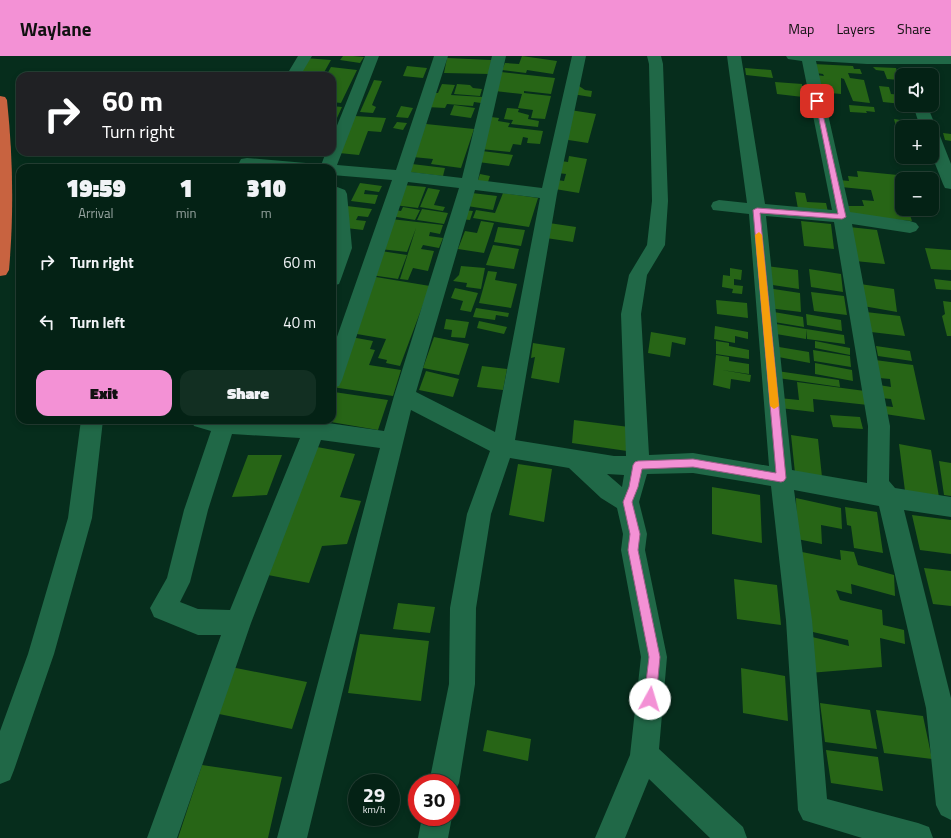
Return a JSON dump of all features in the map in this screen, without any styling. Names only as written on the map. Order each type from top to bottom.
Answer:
[{"type":"highway","points":[[0,100],[5,162],[4,236],[0,270]]},
{"type":"street","points":[[295,72],[305,56]]},
{"type":"street","points":[[336,148],[372,56]]},
{"type":"street","points":[[336,368],[402,176],[441,56]]},
{"type":"street","points":[[292,838],[392,441],[404,396],[469,184],[499,56]]},
{"type":"street","points":[[446,774],[462,684],[463,608],[479,514],[503,447],[548,194],[579,56]]},
{"type":"street","points":[[610,838],[644,755],[654,657],[633,550],[635,534],[627,502],[633,487],[638,465],[631,314],[638,275],[656,244],[660,201],[656,64],[654,56]]},
{"type":"street","points":[[734,56],[757,210],[781,478],[799,620],[813,810],[918,838]]},
{"type":"street","points":[[951,60],[901,57],[867,58],[802,56],[842,217],[879,426],[878,484],[889,497],[940,708],[951,805]]},
{"type":"street","points":[[901,57],[905,68]]},
{"type":"street","points":[[939,154],[951,184]]},
{"type":"street","points":[[248,161],[273,164]]},
{"type":"street","points":[[336,170],[402,176],[548,194]]},
{"type":"street","points":[[336,192],[339,194],[342,248],[336,267]]},
{"type":"street","points":[[719,206],[842,217],[910,227]]},
{"type":"street","points":[[404,396],[503,447],[614,466],[693,463],[889,497],[951,506]]},
{"type":"street","points":[[0,770],[41,654],[80,518],[92,424]]},
{"type":"street","points":[[218,424],[178,582],[164,608],[198,622],[238,623]]},
{"type":"street","points":[[283,424],[316,425],[392,441]]},
{"type":"street","points":[[162,838],[238,623],[316,425]]},
{"type":"street","points":[[575,460],[610,491],[627,502]]},
{"type":"street","points":[[644,755],[732,838]]},
{"type":"street","points":[[434,838],[436,826]]},
{"type":"building","points":[[343,56],[364,57],[360,63],[340,60]]},
{"type":"building","points":[[522,56],[557,61],[553,74],[527,70],[526,73],[502,70],[505,63],[519,64]]},
{"type":"building","points":[[305,58],[331,60],[324,72],[297,72]]},
{"type":"building","points":[[447,58],[491,60],[490,74],[444,73]]},
{"type":"building","points":[[813,64],[853,66],[854,69],[860,69],[862,74],[848,73],[850,78],[864,80],[870,103],[853,101],[844,79],[841,78],[841,94],[819,92],[818,87],[823,88],[826,85],[818,84],[816,75],[824,76],[823,74],[816,73]]},
{"type":"building","points":[[407,66],[427,68],[423,78],[403,76]]},
{"type":"building","points":[[331,67],[357,70],[341,103],[336,102],[336,72],[328,72]]},
{"type":"building","points":[[873,67],[896,68],[895,80],[887,79],[884,71],[876,70]]},
{"type":"building","points":[[745,68],[771,70],[773,78],[746,75]]},
{"type":"building","points":[[501,72],[555,78],[551,94],[524,91],[524,93],[551,96],[545,119],[531,118],[533,110],[518,108],[522,94],[495,91]]},
{"type":"building","points":[[374,80],[382,81],[372,105],[376,107],[373,113],[360,112]]},
{"type":"building","points":[[775,82],[802,84],[803,97],[777,94]]},
{"type":"building","points":[[442,84],[455,85],[451,95],[483,97],[481,103],[474,102],[473,106],[447,104],[445,108],[427,107],[431,93],[438,93]]},
{"type":"building","points":[[457,84],[470,85],[473,88],[482,89],[480,96],[454,94]]},
{"type":"building","points":[[576,84],[585,90],[592,91],[591,97],[572,94]]},
{"type":"building","points":[[879,86],[889,87],[891,94],[895,94],[895,103],[883,102]]},
{"type":"building","points":[[454,105],[475,108],[471,118],[450,115]]},
{"type":"building","points":[[849,105],[874,107],[875,112],[850,112]]},
{"type":"building","points":[[336,106],[342,107],[336,120]]},
{"type":"building","points":[[401,106],[413,108],[408,118],[396,117]]},
{"type":"building","points":[[507,108],[519,109],[518,112],[529,115],[528,119],[539,121],[538,127],[511,124],[513,120],[504,119]]},
{"type":"building","points":[[570,110],[596,114],[588,143],[562,139]]},
{"type":"building","points":[[355,116],[386,118],[381,132],[368,131],[359,155],[339,153]]},
{"type":"building","points":[[491,117],[499,118],[498,121],[510,123],[508,127],[543,131],[540,144],[527,143],[528,138],[523,137],[521,145],[513,144],[510,152],[481,149]]},
{"type":"building","points":[[397,122],[407,123],[403,130],[393,128]]},
{"type":"building","points":[[426,124],[474,129],[461,168],[431,164],[433,159],[413,157]]},
{"type":"building","points":[[943,133],[951,134],[951,141],[945,140]]},
{"type":"building","points":[[482,151],[513,155],[509,166],[478,162]]},
{"type":"building","points":[[569,156],[587,159],[579,193],[555,189],[557,180],[564,181],[566,174],[558,173],[561,161],[568,162]]},
{"type":"building","points":[[412,164],[445,168],[443,176],[409,172]]},
{"type":"building","points":[[857,171],[895,175],[895,216],[910,216],[912,221],[847,215],[845,206],[864,206],[862,200],[874,201],[871,190],[841,187],[839,180],[849,181],[848,176],[858,177]]},
{"type":"building","points":[[480,174],[490,176],[487,185],[477,183]]},
{"type":"building","points":[[360,183],[382,186],[379,192],[365,190],[364,194],[378,195],[375,204],[351,201]]},
{"type":"building","points":[[403,185],[426,187],[418,208],[394,205]]},
{"type":"building","points":[[428,188],[440,190],[434,205],[445,207],[443,211],[420,207]]},
{"type":"building","points":[[795,192],[805,193],[807,202],[826,203],[828,212],[798,209]]},
{"type":"building","points":[[472,193],[497,196],[493,210],[467,206]]},
{"type":"building","points":[[503,193],[538,198],[529,227],[473,218],[476,210],[495,213]]},
{"type":"building","points":[[347,206],[372,209],[368,217],[358,216],[356,220],[366,221],[363,230],[338,227]]},
{"type":"building","points":[[403,207],[420,210],[415,220],[391,216],[395,210],[401,211]]},
{"type":"building","points":[[422,209],[448,213],[444,224],[417,220]]},
{"type":"building","points":[[464,210],[473,211],[470,220],[461,219]]},
{"type":"building","points":[[391,219],[443,225],[440,234],[430,232],[429,236],[443,238],[439,248],[423,245],[421,249],[434,251],[428,271],[413,268],[408,280],[400,279],[416,228],[407,252],[380,249]]},
{"type":"building","points":[[481,221],[494,223],[484,253],[458,249],[465,231],[477,233]]},
{"type":"building","points":[[801,221],[831,224],[834,249],[804,246]]},
{"type":"building","points":[[549,223],[576,227],[573,242],[546,238]]},
{"type":"building","points":[[498,227],[525,230],[521,246],[494,242]]},
{"type":"building","points":[[849,227],[877,230],[885,264],[855,261]]},
{"type":"building","points":[[493,245],[519,249],[514,269],[486,265]]},
{"type":"building","points":[[925,248],[951,250],[951,270],[931,269]]},
{"type":"building","points":[[381,251],[407,255],[398,279],[371,275]]},
{"type":"building","points":[[461,266],[485,268],[481,289],[466,287],[467,283],[453,281],[459,275]]},
{"type":"building","points":[[766,266],[798,270],[799,289],[766,284]]},
{"type":"building","points":[[730,268],[742,270],[741,280],[734,279],[734,285],[743,286],[742,294],[732,293],[733,289],[722,287],[723,275],[730,276]]},
{"type":"building","points":[[809,269],[841,274],[843,292],[811,287]]},
{"type":"building","points":[[488,271],[497,272],[495,280],[517,284],[511,308],[479,303]]},
{"type":"building","points":[[376,277],[430,286],[400,366],[386,363],[387,360],[378,358],[386,339],[351,333]]},
{"type":"building","points":[[934,279],[951,281],[951,290],[936,289]]},
{"type":"building","points":[[860,284],[894,289],[897,312],[863,306]]},
{"type":"building","points":[[455,288],[478,293],[471,312],[460,310],[463,301],[451,298]]},
{"type":"building","points":[[767,288],[800,293],[801,312],[768,308]]},
{"type":"building","points":[[811,292],[844,296],[847,315],[814,311]]},
{"type":"building","points":[[716,300],[747,303],[748,318],[717,314]]},
{"type":"building","points":[[943,301],[951,302],[951,336],[947,336],[942,316],[945,314]]},
{"type":"building","points":[[476,308],[509,313],[508,317],[496,315],[495,320],[473,317]]},
{"type":"building","points":[[768,311],[803,317],[804,327],[768,321]]},
{"type":"building","points":[[866,312],[900,316],[905,336],[871,332]]},
{"type":"building","points":[[806,314],[841,320],[842,331],[807,325]]},
{"type":"building","points":[[446,319],[469,322],[465,338],[451,337],[452,330],[444,329]]},
{"type":"building","points":[[479,321],[507,327],[504,334],[477,328]]},
{"type":"building","points":[[770,323],[806,329],[806,339],[770,333]]},
{"type":"building","points":[[715,326],[748,332],[748,339],[735,336],[735,343],[714,339]]},
{"type":"building","points":[[806,329],[844,335],[845,344],[807,339]]},
{"type":"building","points":[[651,332],[686,338],[685,345],[672,342],[670,357],[648,353]]},
{"type":"building","points":[[351,337],[373,341],[370,349],[375,350],[369,365],[401,370],[393,396],[336,388],[336,376]]},
{"type":"building","points":[[434,337],[469,344],[459,375],[423,368]]},
{"type":"building","points":[[716,341],[729,343],[729,346],[749,350],[749,359],[716,354]]},
{"type":"building","points":[[815,341],[850,348],[850,355],[815,348]]},
{"type":"building","points":[[533,343],[565,348],[559,383],[531,378],[535,357],[531,358]]},
{"type":"building","points":[[773,346],[809,352],[810,363],[773,356]]},
{"type":"building","points":[[876,346],[910,351],[912,361],[878,356]]},
{"type":"building","points":[[813,350],[850,356],[851,367],[814,361]]},
{"type":"building","points":[[716,355],[729,357],[729,361],[749,364],[749,374],[722,370],[751,375],[750,382],[731,379],[730,389],[713,385]]},
{"type":"building","points":[[875,360],[913,365],[925,420],[885,414],[884,406],[893,407],[891,399],[881,398],[879,385],[891,387],[890,379],[879,378]]},
{"type":"building","points":[[815,363],[852,370],[853,381],[815,374]]},
{"type":"building","points":[[482,366],[507,369],[503,390],[477,387]]},
{"type":"building","points":[[426,371],[459,379],[453,397],[419,390]]},
{"type":"building","points":[[777,371],[839,380],[840,387],[778,378]]},
{"type":"building","points":[[797,382],[865,391],[868,405],[813,399],[814,412],[780,408],[779,398],[799,400]]},
{"type":"building","points":[[336,392],[388,400],[378,430],[336,423]]},
{"type":"building","points":[[830,415],[860,417],[863,429],[833,427]]},
{"type":"building","points":[[574,420],[629,427],[627,451],[572,443]]},
{"type":"building","points":[[791,435],[818,439],[822,477],[795,473]]},
{"type":"building","points":[[899,444],[931,450],[939,497],[905,491]]},
{"type":"building","points":[[317,447],[355,454],[340,497],[361,501],[347,544],[322,546],[309,583],[268,575]]},
{"type":"building","points":[[248,455],[282,455],[267,495],[232,497]]},
{"type":"building","points":[[939,461],[951,463],[951,496],[944,495]]},
{"type":"building","points":[[518,464],[552,469],[544,522],[509,515]]},
{"type":"building","points":[[712,487],[760,495],[762,543],[712,534]]},
{"type":"building","points":[[796,498],[841,508],[842,529],[821,525],[822,544],[797,539]]},
{"type":"building","points":[[845,507],[877,512],[883,553],[854,548],[851,526],[847,525]]},
{"type":"building","points":[[912,515],[951,520],[951,554],[920,550]]},
{"type":"building","points":[[840,550],[854,552],[858,565],[894,575],[895,596],[851,584],[852,594],[836,590],[840,600],[882,610],[883,625],[904,630],[905,644],[880,638],[882,667],[809,673],[808,636],[849,646],[848,640],[804,630],[802,552],[841,560]]},
{"type":"building","points":[[924,568],[951,571],[951,606],[933,604]]},
{"type":"building","points":[[734,579],[777,585],[781,625],[737,619]]},
{"type":"building","points":[[398,603],[435,607],[430,633],[393,629]]},
{"type":"building","points":[[360,634],[429,641],[421,701],[348,693]]},
{"type":"building","points":[[231,667],[307,682],[292,729],[214,713]]},
{"type":"building","points":[[741,668],[785,676],[788,721],[743,713]]},
{"type":"building","points":[[820,703],[870,710],[877,749],[825,742]]},
{"type":"building","points":[[876,710],[923,716],[932,759],[884,753]]},
{"type":"building","points":[[487,730],[531,739],[528,761],[483,751]]},
{"type":"building","points":[[826,750],[878,757],[883,791],[831,783]]},
{"type":"building","points":[[202,765],[282,777],[268,838],[178,838]]},
{"type":"slow traffic","points":[[759,235],[774,406]]},
{"type":"route","points":[[650,699],[654,657],[633,550],[635,534],[627,502],[633,487],[638,465],[693,463],[781,478],[757,210],[842,217],[817,101]]}]
